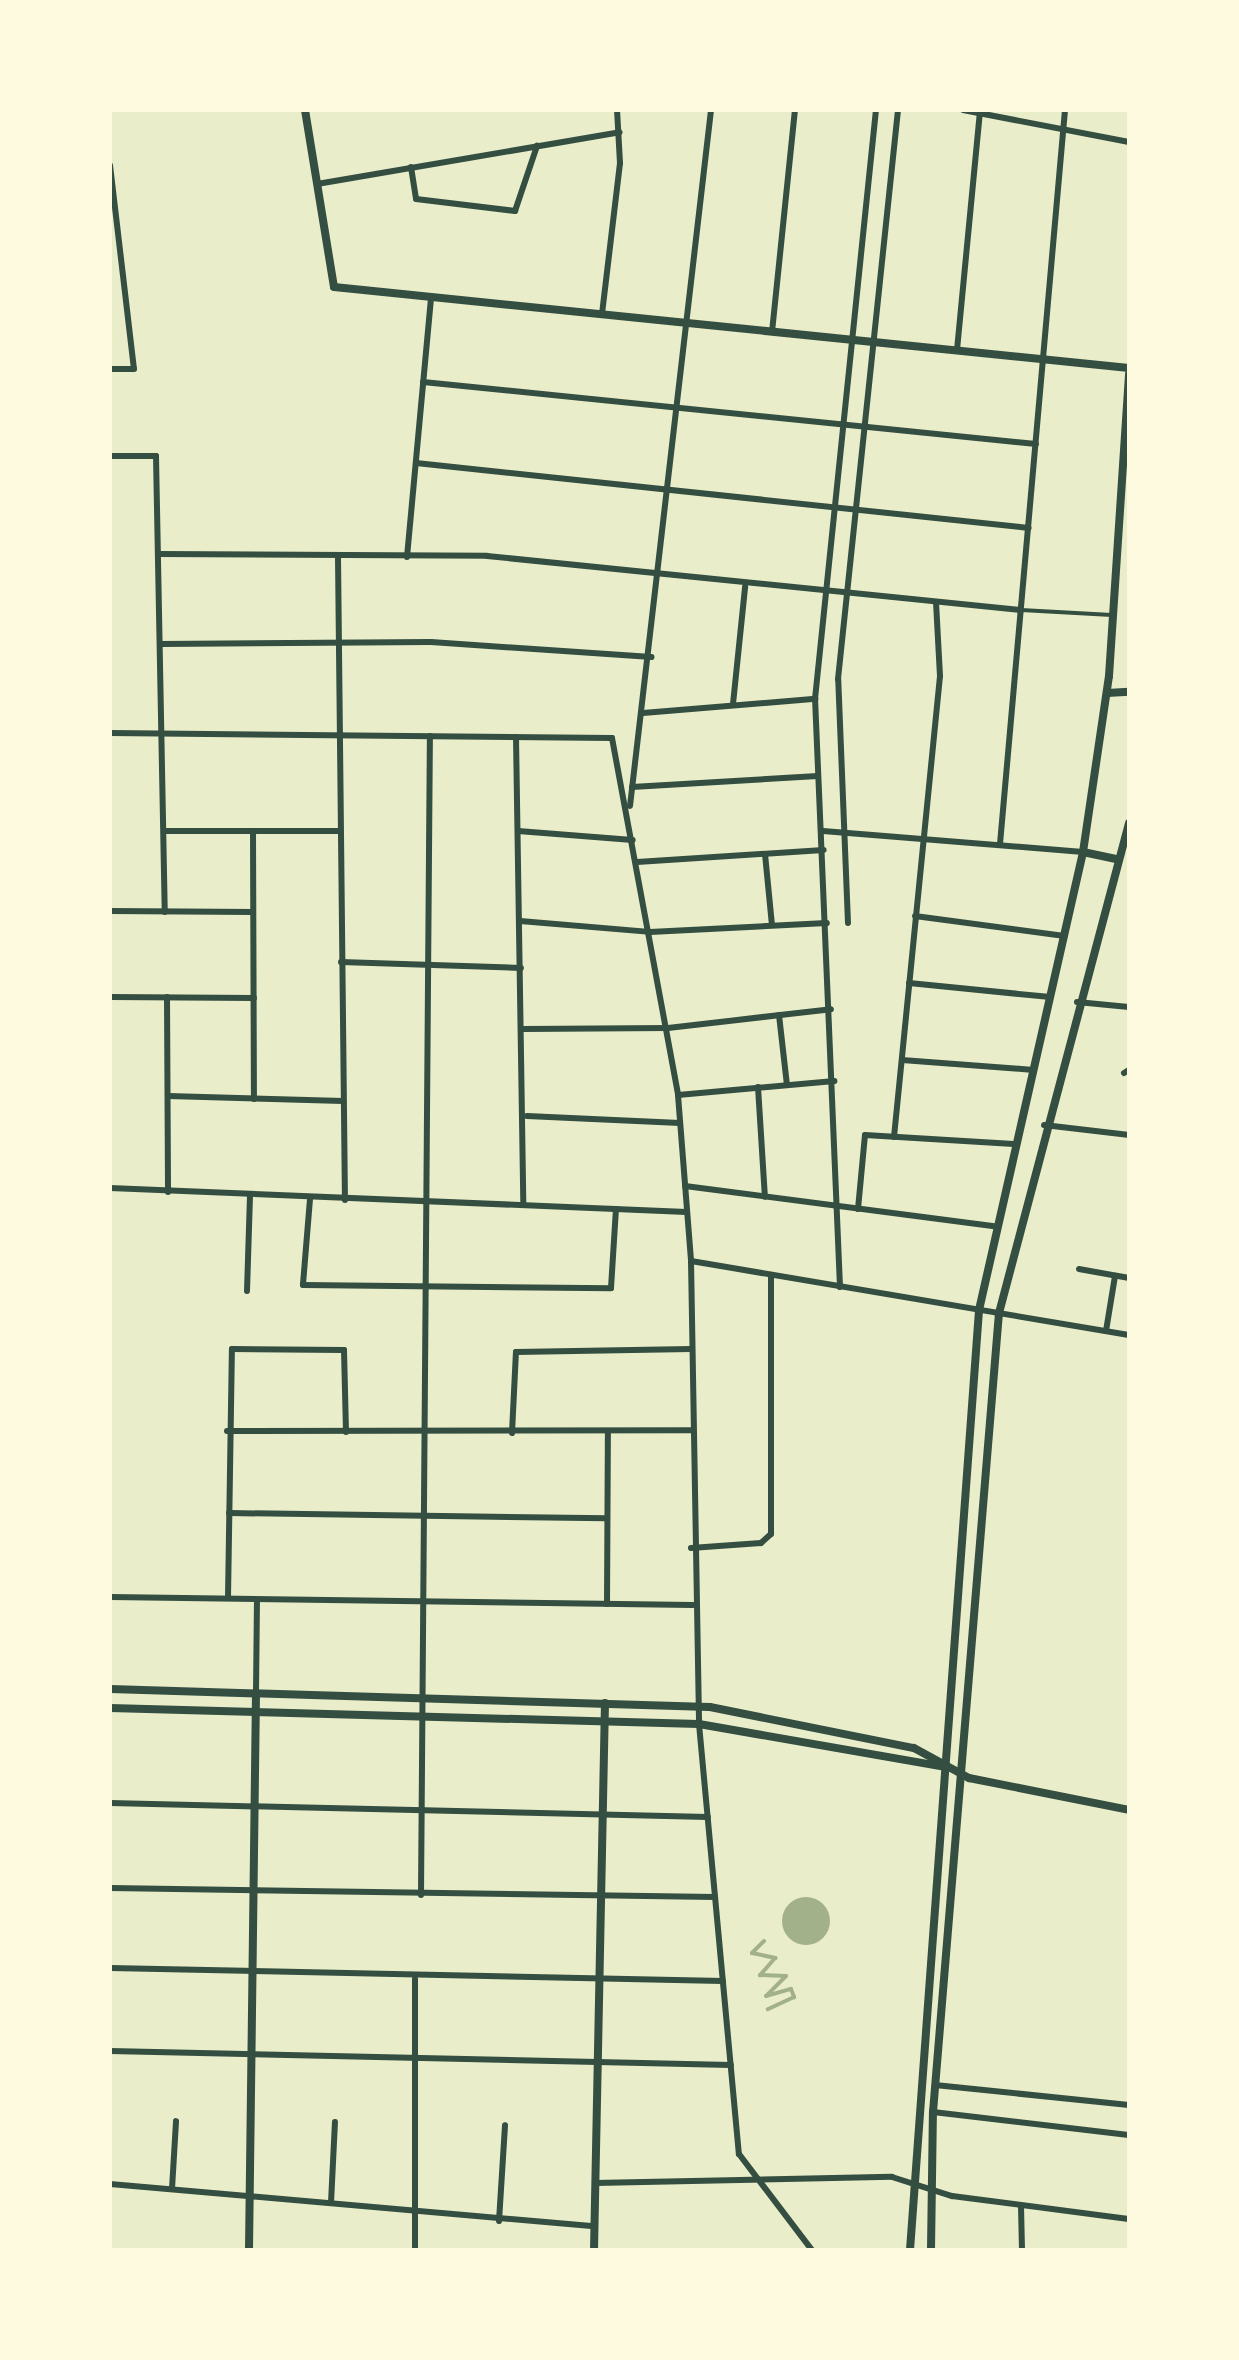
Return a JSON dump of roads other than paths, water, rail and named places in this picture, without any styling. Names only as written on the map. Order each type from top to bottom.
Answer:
[{"type":"main road","points":[[305,110],[334,287],[1129,371],[1107,693],[1082,852],[1052,997],[994,1226],[979,1310],[921,2024],[910,2180],[910,2250]]},
{"type":"main road","points":[[1107,693],[1129,692]]},
{"type":"main road","points":[[930,2250],[939,2026],[999,1314],[1044,1125],[1129,823]]},
{"type":"main road","points":[[1082,852],[1118,860]]},
{"type":"main road","points":[[110,1689],[698,1705],[914,1748],[959,1774],[1129,1810]]},
{"type":"main road","points":[[249,2250],[256,1693]]},
{"type":"main road","points":[[594,2250],[605,1702]]},
{"type":"main road","points":[[110,1708],[699,1724],[940,1766]]},
{"type":"main road","points":[[829,1748],[831,1731]]},
{"type":"main road","points":[[921,2024],[939,2026]]},
{"type":"street","points":[[602,314],[620,132],[617,110]]},
{"type":"street","points":[[629,812],[663,576],[711,110]]},
{"type":"street","points":[[772,332],[795,110]]},
{"type":"street","points":[[840,1287],[841,1208],[815,699],[876,110]]},
{"type":"street","points":[[848,924],[837,713],[846,594],[898,110]]},
{"type":"street","points":[[963,110],[1129,142]]},
{"type":"street","points":[[1000,844],[1065,110]]},
{"type":"street","points":[[957,350],[980,112]]},
{"type":"street","points":[[317,184],[620,132]]},
{"type":"street","points":[[411,168],[416,199],[515,211],[537,146]]},
{"type":"street","points":[[110,165],[134,370],[110,370]]},
{"type":"street","points":[[407,557],[431,296]]},
{"type":"street","points":[[423,382],[1036,444]]},
{"type":"street","points":[[110,456],[156,456],[165,912]]},
{"type":"street","points":[[416,464],[1029,528]]},
{"type":"street","points":[[158,554],[486,556],[744,587],[1112,615]]},
{"type":"street","points":[[338,556],[346,1200]]},
{"type":"street","points":[[733,704],[744,587]]},
{"type":"street","points":[[894,1137],[940,676],[936,602]]},
{"type":"street","points":[[160,644],[339,642],[652,657]]},
{"type":"street","points":[[643,713],[815,699]]},
{"type":"street","points":[[110,733],[612,738],[629,812],[678,1096],[691,1261],[691,1548],[699,1724],[740,2154],[753,2180],[812,2250]]},
{"type":"street","points":[[421,1895],[430,736]]},
{"type":"street","points":[[516,737],[527,1116],[523,1206]]},
{"type":"street","points":[[632,787],[818,776]]},
{"type":"street","points":[[164,831],[339,831]]},
{"type":"street","points":[[253,831],[254,1098]]},
{"type":"street","points":[[518,831],[633,840]]},
{"type":"street","points":[[823,831],[1082,852]]},
{"type":"street","points":[[637,862],[824,850]]},
{"type":"street","points":[[765,854],[772,925]]},
{"type":"street","points":[[110,912],[253,912]]},
{"type":"street","points":[[915,916],[1065,936]]},
{"type":"street","points":[[520,921],[650,932],[827,923]]},
{"type":"street","points":[[341,962],[520,968]]},
{"type":"street","points":[[909,983],[1052,997]]},
{"type":"street","points":[[110,998],[254,998]]},
{"type":"street","points":[[167,998],[168,1192]]},
{"type":"street","points":[[1077,1002],[1129,1007]]},
{"type":"street","points":[[523,1029],[668,1028],[831,1010]]},
{"type":"street","points":[[779,1015],[787,1084]]},
{"type":"street","points":[[902,1060],[1034,1070]]},
{"type":"street","points":[[678,1096],[834,1080]]},
{"type":"street","points":[[758,1087],[766,1196]]},
{"type":"street","points":[[168,1096],[343,1101]]},
{"type":"street","points":[[527,1116],[680,1123]]},
{"type":"street","points":[[1044,1125],[1129,1135]]},
{"type":"street","points":[[858,1209],[865,1135],[1014,1144]]},
{"type":"street","points":[[686,1186],[994,1226]]},
{"type":"street","points":[[110,1188],[688,1212]]},
{"type":"street","points":[[246,1291],[250,1195]]},
{"type":"street","points":[[310,1199],[304,1286],[610,1288],[616,1210]]},
{"type":"street","points":[[691,1261],[1129,1335]]},
{"type":"street","points":[[1079,1269],[1129,1278]]},
{"type":"street","points":[[691,1548],[762,1543],[771,1534],[771,1275]]},
{"type":"street","points":[[1106,1331],[1114,1276]]},
{"type":"street","points":[[228,1598],[227,1431],[232,1349],[344,1350],[346,1432]]},
{"type":"street","points":[[512,1433],[516,1352],[691,1349]]},
{"type":"street","points":[[227,1431],[691,1430]]},
{"type":"street","points":[[607,1604],[608,1432]]},
{"type":"street","points":[[229,1513],[608,1518]]},
{"type":"street","points":[[110,1597],[228,1598],[257,1603],[693,1604]]},
{"type":"street","points":[[256,1693],[257,1603]]},
{"type":"street","points":[[110,1803],[708,1817]]},
{"type":"street","points":[[110,1888],[715,1897]]},
{"type":"street","points":[[110,1968],[414,1979],[723,1981]]},
{"type":"street","points":[[414,1979],[414,2250]]},
{"type":"street","points":[[110,2050],[414,2062],[731,2065]]},
{"type":"street","points":[[935,2084],[1129,2105]]},
{"type":"street","points":[[933,2112],[1129,2136]]},
{"type":"street","points":[[172,2189],[176,2121]]},
{"type":"street","points":[[332,2204],[335,2122]]},
{"type":"street","points":[[499,2220],[505,2125]]},
{"type":"street","points":[[594,2183],[910,2180],[930,2190],[1129,2219]]},
{"type":"street","points":[[110,2184],[414,2214],[594,2226]]},
{"type":"street","points":[[1021,2206],[1022,2250]]},
{"type":"waterway","points":[[764,1941],[752,1953],[775,1958],[760,1975],[786,1976],[766,1996],[791,1989],[794,1997],[768,2009]]}]
